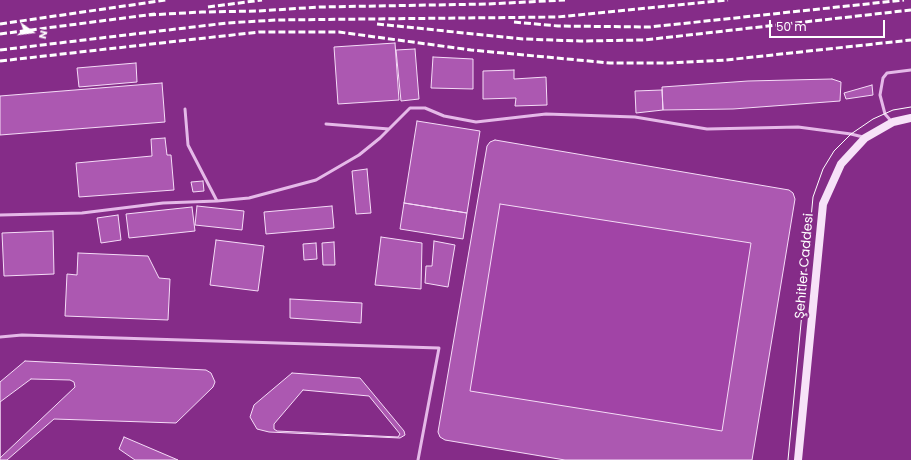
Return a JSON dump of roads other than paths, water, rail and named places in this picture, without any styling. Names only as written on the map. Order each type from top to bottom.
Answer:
[{"type":"street","name":"Şehitler Caddesi","points":[[798,460],[822,204],[842,164],[865,138],[893,122],[911,118]]},
{"type":"lane","points":[[893,122],[885,114],[880,95],[883,78],[887,73],[911,70]]},
{"type":"lane","points":[[0,215],[82,213],[163,203],[249,198],[316,180],[358,155],[380,138],[410,108],[425,108],[444,116],[476,122],[546,114],[634,117],[707,129],[798,127],[852,134],[865,138]]},
{"type":"lane","points":[[185,109],[188,145],[217,201]]},
{"type":"lane","points":[[326,124],[389,129]]},
{"type":"lane","points":[[0,337],[22,334],[439,348],[418,460]]},
{"type":"tram line","points":[[788,460],[813,197],[823,169],[834,151],[851,134],[873,119],[893,110],[911,107]]},
{"type":"railway","points":[[0,24],[166,0]]},
{"type":"railway","points":[[208,7],[262,0]]},
{"type":"railway","points":[[149,15],[320,7],[488,4],[565,0]]},
{"type":"railway","points":[[0,50],[227,23],[276,20],[557,17],[728,0]]},
{"type":"railway","points":[[514,22],[558,26],[650,27],[904,0]]},
{"type":"railway","points":[[377,24],[523,39],[580,41],[644,40],[911,10]]},
{"type":"railway","points":[[0,34],[155,14]]},
{"type":"railway","points":[[0,61],[259,32],[339,32],[471,50],[610,63],[669,63],[726,60],[911,40]]}]
